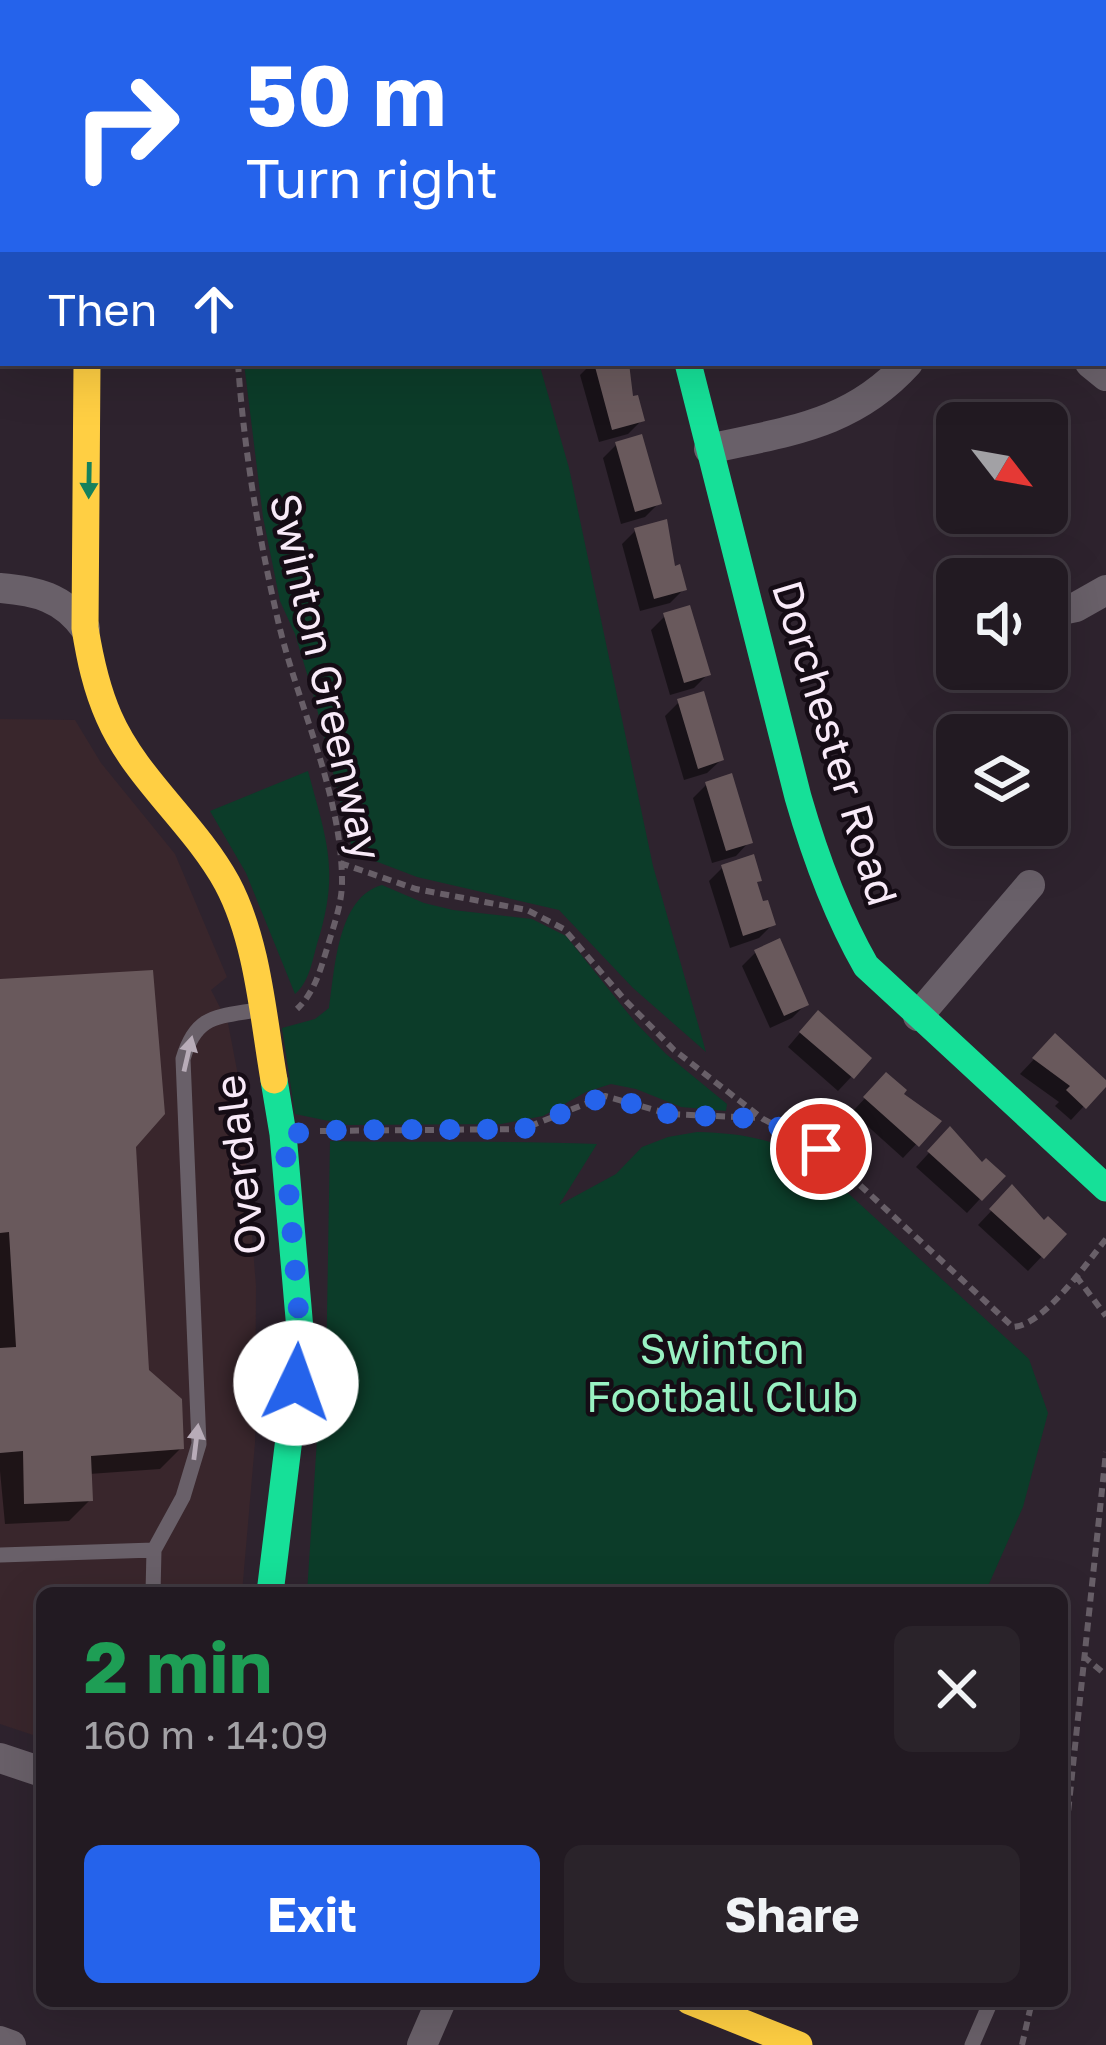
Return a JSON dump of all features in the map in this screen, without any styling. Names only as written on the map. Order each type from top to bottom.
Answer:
[{"type":"street","name":"Overdale","points":[[87,366],[85,628],[91,667],[110,721],[136,762],[194,830],[228,885],[245,928],[284,1134],[301,1341],[271,1587]]},
{"type":"street","name":"Dorchester Road","points":[[689,366],[790,765],[831,899],[866,966],[1106,1188]]},
{"type":"street","points":[[709,449],[848,412],[870,399],[905,366]]},
{"type":"street","points":[[0,588],[61,602],[85,628]]},
{"type":"street","points":[[1068,609],[1106,590]]},
{"type":"street","points":[[918,1016],[1030,885]]},
{"type":"street","points":[[0,1758],[36,1770]]},
{"type":"street","points":[[422,2045],[438,2007]]},
{"type":"street","points":[[700,2007],[755,2037],[799,2045]]},
{"type":"street","points":[[0,2041],[11,2045]]},
{"type":"lane","points":[[153,1587],[154,1550],[182,1497],[199,1444],[183,1059],[200,1025],[215,1017],[260,1009]]},
{"type":"lane","points":[[0,1556],[154,1550]]},
{"type":"lane","points":[[972,2045],[988,2007]]},
{"type":"path","name":"Swinton Greenway","points":[[238,366],[255,507],[280,629],[311,723],[340,862],[342,886],[336,917],[308,999]]},
{"type":"path","points":[[340,862],[416,889],[527,910],[551,920],[581,945],[623,999],[674,1050],[763,1119],[809,1141],[845,1169],[1013,1327],[1030,1324],[1106,1239]]},
{"type":"path","points":[[284,1134],[523,1129],[605,1096],[669,1114],[763,1119]]},
{"type":"path","points":[[1076,1276],[1106,1316]]},
{"type":"path","points":[[1068,1809],[1106,1454]]},
{"type":"path","points":[[1083,1656],[1106,1675]]},
{"type":"path","points":[[1022,2045],[1031,2007]]},
{"type":"shaded area","points":[[0,719],[75,720],[101,763],[175,854],[227,977],[211,990],[228,1023],[240,1086],[256,1286],[255,1443],[243,1587],[36,1587],[36,1736],[0,1724]]},
{"type":"green space","points":[[244,366],[540,366],[569,468],[653,866],[706,1052],[633,988],[559,910],[417,877],[362,856],[351,844],[314,697],[280,601],[263,517]]},
{"type":"green space","points":[[308,771],[325,838],[328,896],[312,965],[295,994],[246,873],[210,811]]},
{"type":"green space","points":[[382,885],[453,910],[532,919],[566,936],[635,1022],[727,1104],[726,1111],[681,1107],[611,1084],[543,1116],[501,1124],[348,1125],[295,1114],[282,1028],[315,1019],[329,1008],[347,919],[367,892]]},
{"type":"green space","name":"Swinton Football Club","points":[[729,1134],[786,1148],[814,1162],[1029,1359],[1048,1413],[1023,1507],[988,1587],[307,1587],[321,1378],[326,1372],[330,1141],[597,1144],[559,1205],[616,1174],[642,1147],[668,1137]]},
{"type":"building","points":[[595,366],[629,366],[633,396],[638,395],[645,421],[612,430]]},
{"type":"building","points":[[642,434],[662,504],[635,512],[615,442]]},
{"type":"building","points":[[667,519],[675,566],[680,564],[687,590],[654,599],[634,528]]},
{"type":"building","points":[[690,605],[711,675],[684,683],[663,613]]},
{"type":"building","points":[[704,691],[724,760],[698,769],[677,699]]},
{"type":"building","points":[[732,773],[753,843],[726,851],[705,782]]},
{"type":"building","points":[[754,854],[762,881],[757,882],[776,925],[743,936],[721,865]]},
{"type":"building","points":[[780,938],[809,1005],[784,1016],[754,950]]},
{"type":"building","points":[[153,970],[165,1114],[136,1147],[149,1370],[182,1399],[184,1449],[91,1456],[93,1501],[24,1504],[23,1451],[0,1453],[0,1348],[16,1347],[9,1232],[0,1233],[0,979]]},
{"type":"building","points":[[818,1010],[872,1058],[854,1079],[799,1032]]},
{"type":"building","points":[[1055,1033],[1106,1080],[1106,1087],[1086,1109],[1066,1090],[1070,1086],[1032,1058]]},
{"type":"building","points":[[886,1072],[907,1090],[904,1094],[942,1121],[919,1147],[863,1097]]},
{"type":"building","points":[[950,1126],[982,1162],[986,1158],[1006,1176],[982,1201],[927,1151]]},
{"type":"building","points":[[1012,1184],[1044,1220],[1048,1216],[1067,1234],[1044,1259],[989,1209]]},
{"type":"traffic: fast","points":[[689,366],[798,797],[827,883],[855,946],[866,966],[1106,1188]]},
{"type":"traffic: fast","points":[[271,1587],[301,1341],[274,1080]]},
{"type":"traffic: slow","points":[[87,366],[85,628],[94,673],[120,739],[227,883],[246,929],[274,1080]]},
{"type":"traffic: slow","points":[[704,2007],[799,2045]]},
{"type":"route","points":[[296,1383],[301,1341],[284,1134],[523,1129],[605,1096],[669,1114],[763,1119],[821,1149]]}]
